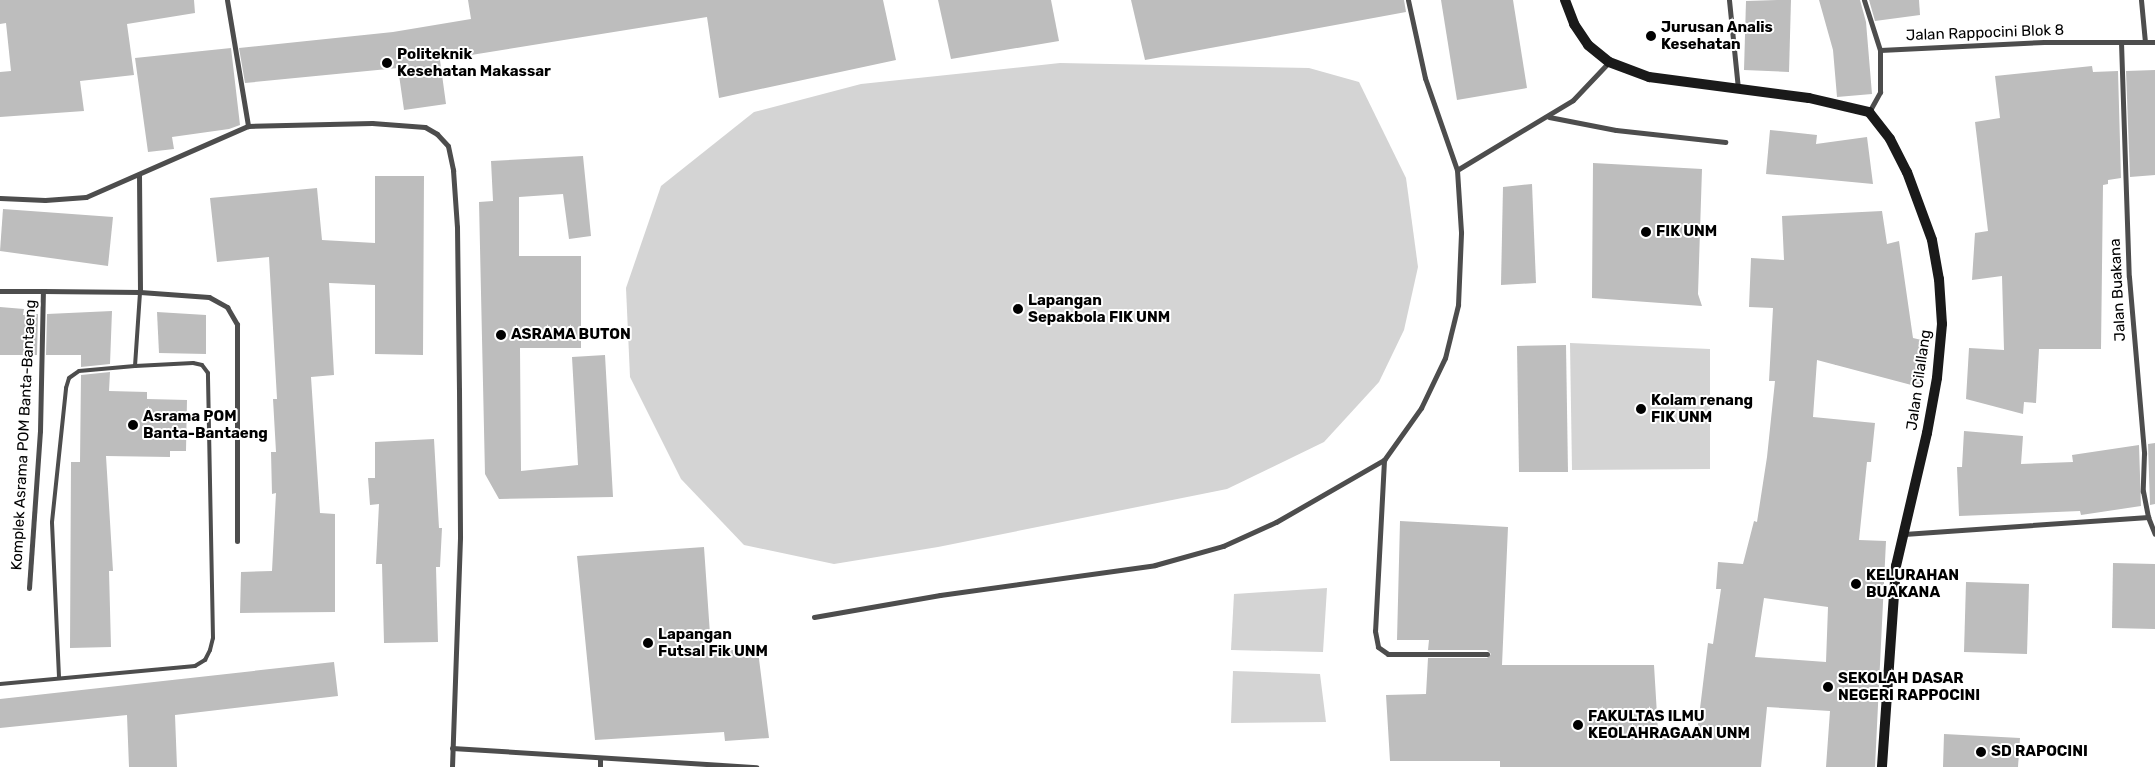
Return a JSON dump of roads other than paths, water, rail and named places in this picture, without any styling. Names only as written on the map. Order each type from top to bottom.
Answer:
[{"type":"street","points":[[226,0],[248,126]]},
{"type":"street","points":[[814,616],[950,593],[1155,565],[1223,546],[1276,522],[1384,460],[1421,408],[1445,358],[1458,305],[1460,232],[1457,170],[1425,78],[1408,0]]},
{"type":"street","points":[[1565,0],[1574,24],[1588,45],[1609,62],[1649,77],[1825,101],[1869,112],[1880,92],[1880,50],[1864,0]]},
{"type":"street","points":[[1729,0],[1738,90]]},
{"type":"street","points":[[2141,0],[2145,42]]},
{"type":"street","name":"Jalan Rappocini Blok 8","points":[[1880,50],[2044,42],[2155,42]]},
{"type":"street","name":"Jalan Buakana","points":[[2121,42],[2129,277],[2148,517],[2155,534]]},
{"type":"street","points":[[1457,170],[1549,117],[1592,84],[1609,62]]},
{"type":"street","name":"Jalan Cilallang","points":[[1869,112],[1890,139],[1907,172],[1932,240],[1939,279],[1942,324],[1937,378],[1918,479],[1902,534],[1890,630],[1882,767]]},
{"type":"street","points":[[1549,117],[1616,130],[1725,142]]},
{"type":"street","points":[[0,198],[45,200],[86,197],[248,126],[372,123],[425,127],[437,134],[448,146],[453,170],[457,227],[460,538],[452,767]]},
{"type":"street","points":[[140,174],[140,292]]},
{"type":"street","points":[[0,291],[43,291]]},
{"type":"street","name":"Komplek Asrama POM Banta-Bantaeng","points":[[29,588],[40,431],[43,291],[140,292],[209,297],[227,307],[237,324],[237,541]]},
{"type":"street","points":[[1384,460],[1375,631],[1378,647],[1388,654],[1487,654]]},
{"type":"street","points":[[1902,534],[2148,517]]},
{"type":"street","points":[[452,748],[756,767]]},
{"type":"street","points":[[600,758],[600,767]]},
{"type":"lane","points":[[135,366],[140,292]]},
{"type":"lane","points":[[0,684],[59,677],[194,666],[204,660],[210,650],[213,638],[208,373],[202,365],[135,366],[79,371],[69,378],[66,388],[52,522],[59,677]]},
{"type":"place","name":"Jurusan Analis Kesehatan","points":[[1651,36]]},
{"type":"place","name":"Politeknik Kesehatan Makassar","points":[[387,63]]},
{"type":"place","name":"FIK UNM","points":[[1646,232]]},
{"type":"place","name":"Lapangan Sepakbola FIK UNM","points":[[1018,309]]},
{"type":"place","name":"ASRAMA BUTON","points":[[501,335]]},
{"type":"place","name":"Kolam renang FIK UNM","points":[[1641,409]]},
{"type":"place","name":"Asrama POM Banta-Bantaeng","points":[[133,425]]},
{"type":"place","name":"KELURAHAN BUAKANA","points":[[1856,584]]},
{"type":"place","name":"Lapangan Futsal Fik UNM","points":[[648,643]]},
{"type":"place","name":"SEKOLAH DASAR NEGERI RAPPOCINI","points":[[1828,687]]},
{"type":"place","name":"FAKULTAS ILMU KEOLAHRAGAAN UNM","points":[[1578,725]]},
{"type":"place","name":"SD RAPOCINI","points":[[1981,752]]}]
